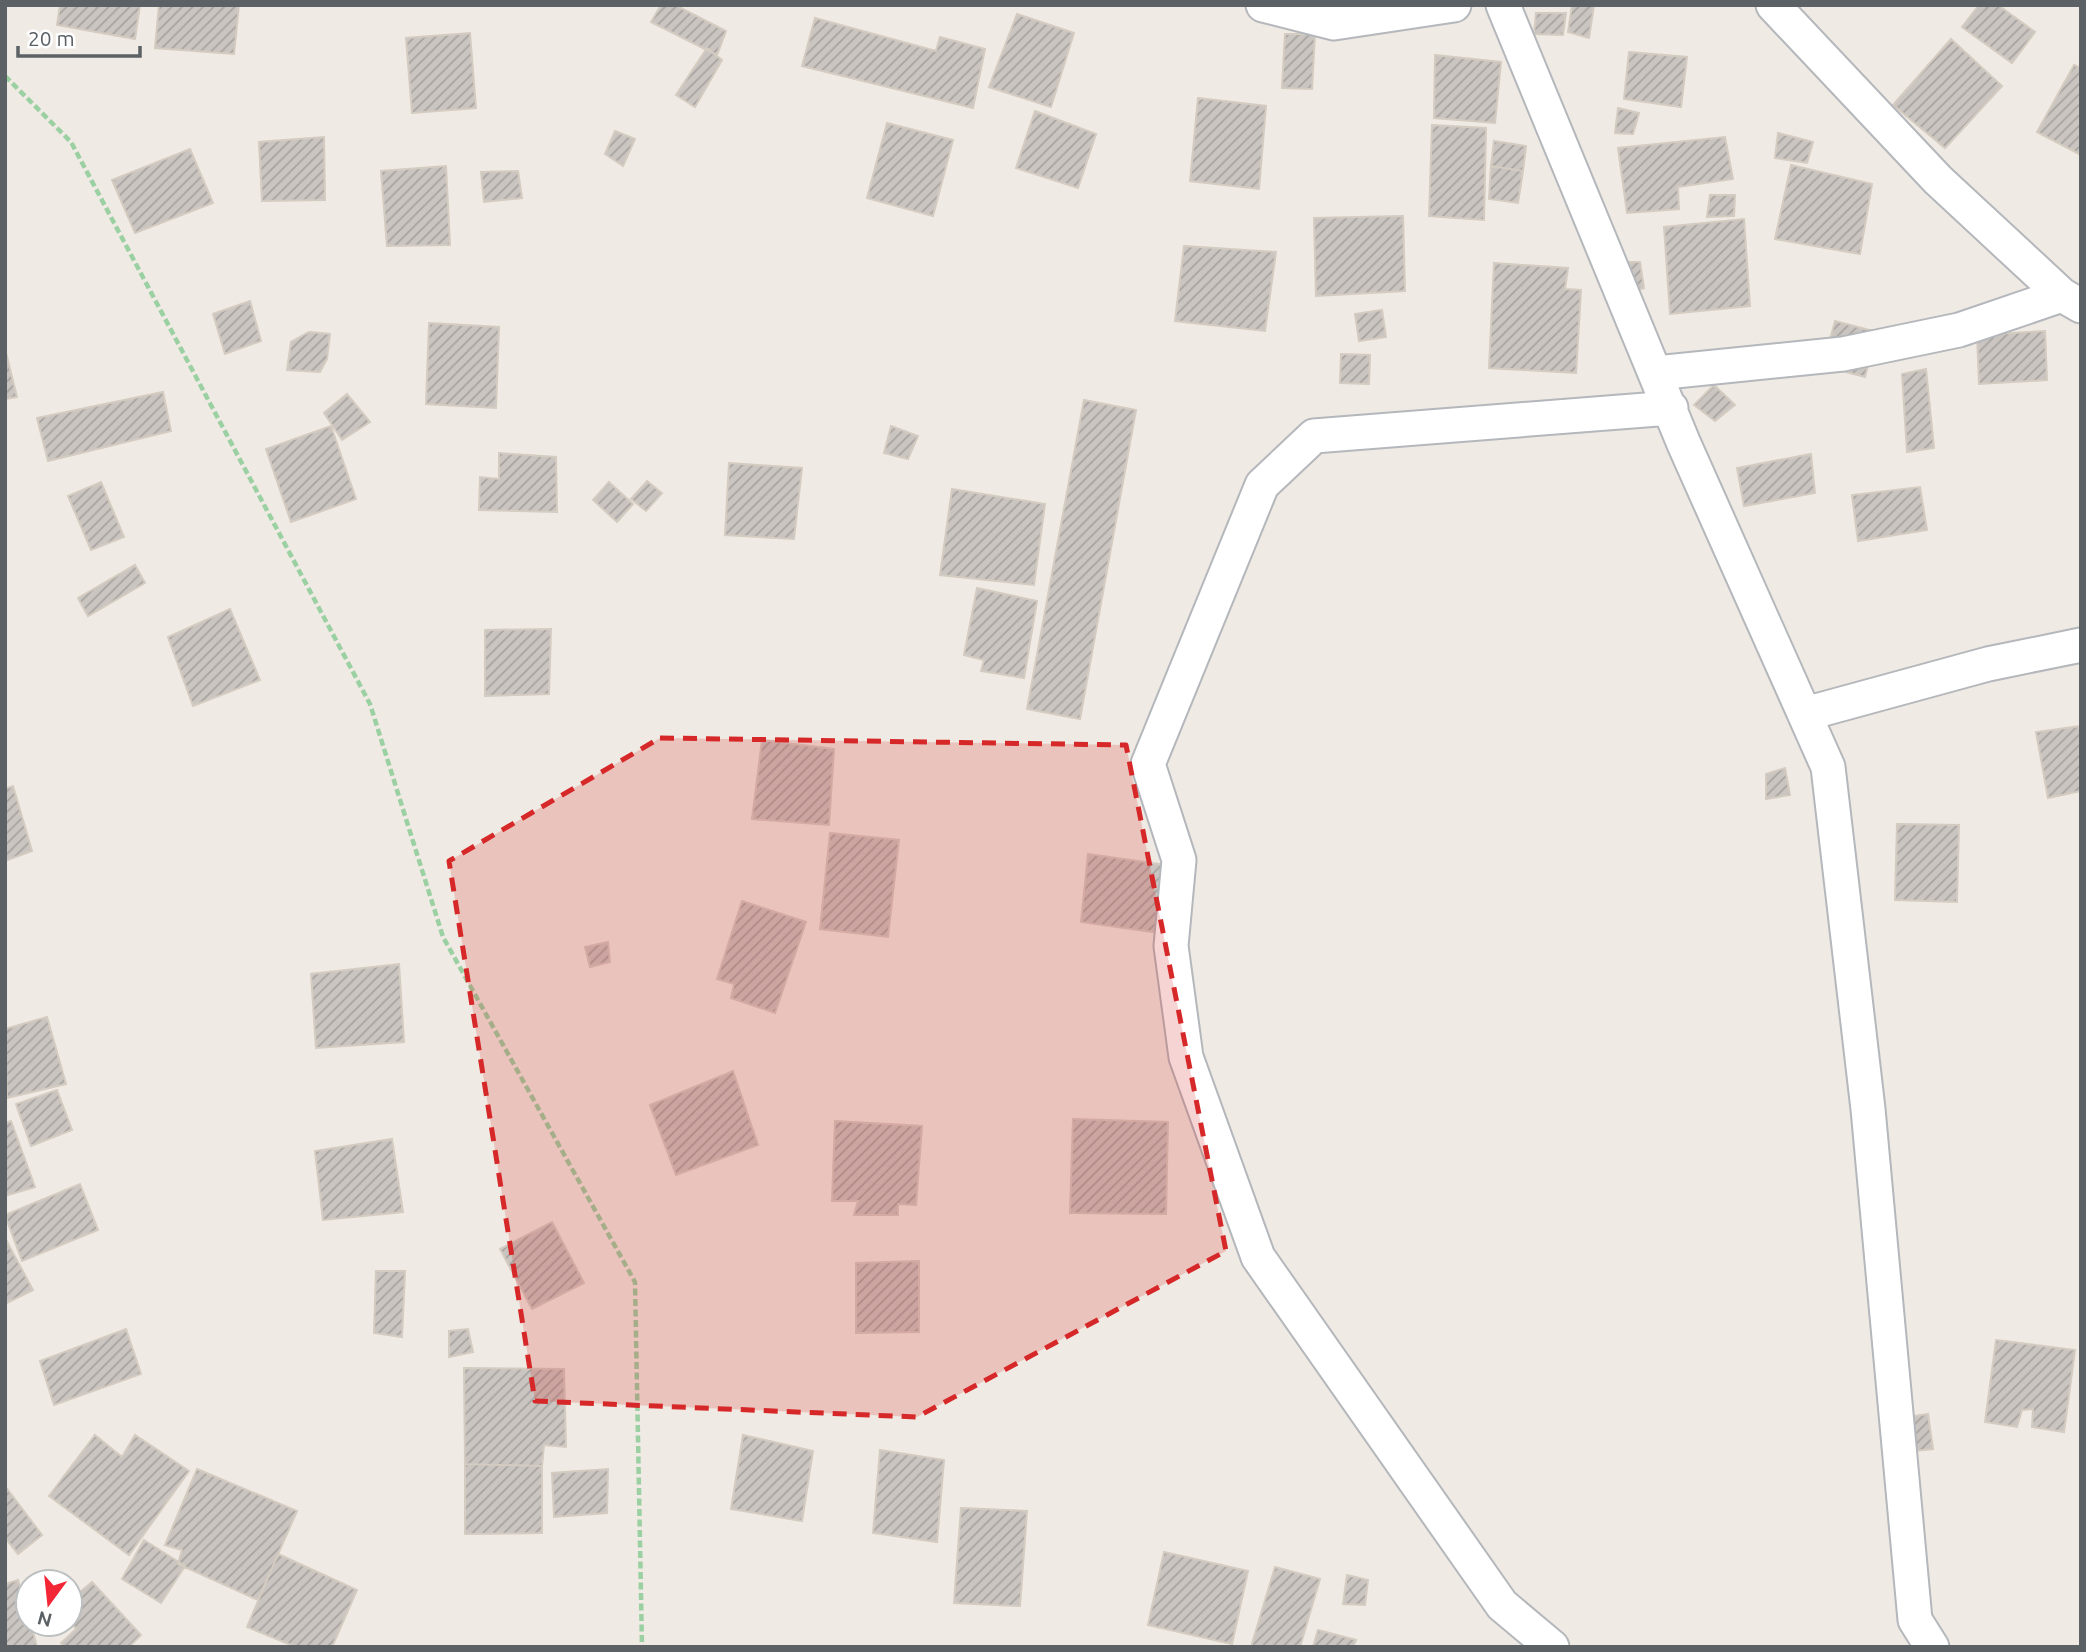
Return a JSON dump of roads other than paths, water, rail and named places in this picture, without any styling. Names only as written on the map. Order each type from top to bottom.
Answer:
[{"type":"street","points":[[1263,5],[1334,23],[1454,5]]},
{"type":"street","points":[[1503,5],[1684,444],[1828,767],[1868,1109],[1915,1620],[1932,1647]]},
{"type":"street","points":[[1773,5],[1938,180],[2071,301]]},
{"type":"street","points":[[1656,373],[1843,354],[1959,330],[2071,301]]},
{"type":"street","points":[[1552,1647],[1502,1605],[1258,1257],[1186,1057],[1171,946],[1179,860],[1148,764],[1262,485],[1314,436],[1671,408]]},
{"type":"street","points":[[1805,714],[1988,664],[2081,645]]}]
